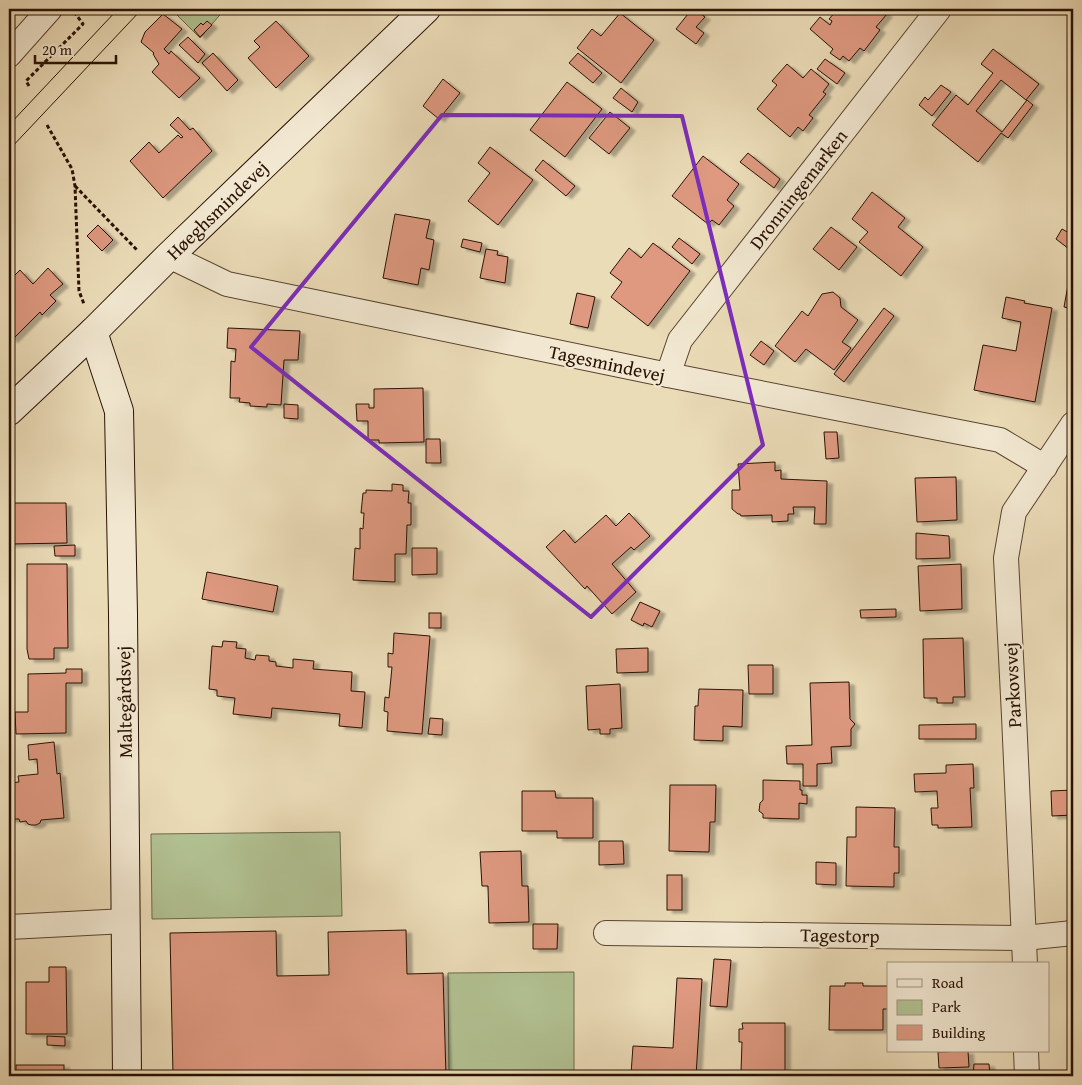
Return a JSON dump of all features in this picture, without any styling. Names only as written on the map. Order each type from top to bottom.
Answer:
[{"type":"street","points":[[9,55],[50,9]]},
{"type":"street","name":"Høeghsmindevej","points":[[9,411],[426,9]]},
{"type":"street","name":"Dronningemarken","points":[[668,376],[680,340],[940,9]]},
{"type":"street","name":"Tagesmindevej","points":[[163,262],[227,284],[668,376],[1000,440],[1045,467]]},
{"type":"street","name":"Maltegårdsvej","points":[[93,332],[119,412],[128,1076]]},
{"type":"street","name":"Parkovsvej","points":[[1024,962],[1006,558],[1014,512],[1073,424]]},
{"type":"street","points":[[9,927],[126,921]]},
{"type":"street","name":"Tagestorp","points":[[606,933],[1024,938],[1073,933]]},
{"type":"street","points":[[1026,1052],[1027,1076]]},
{"type":"path","points":[[28,86],[26,82],[83,24],[72,9]]},
{"type":"path","points":[[47,124],[72,168],[75,186],[80,291],[93,332]]},
{"type":"path","points":[[75,186],[163,262]]},
{"type":"highlighted area","points":[[442,115],[682,116],[763,445],[591,617],[251,347]]},
{"type":"green space","points":[[171,9],[225,9],[200,38]]},
{"type":"green space","points":[[340,832],[342,916],[152,919],[151,834]]},
{"type":"green space","points":[[574,972],[574,1076],[449,1076],[448,973]]},
{"type":"building","points":[[682,9],[700,9],[698,12],[705,17],[696,27],[704,33],[696,44],[676,29],[688,14]]},
{"type":"building","points":[[838,9],[880,9],[887,14],[876,27],[880,30],[864,51],[860,48],[849,61],[843,56],[840,60],[830,53],[833,49],[810,29],[820,17],[830,25],[832,21],[829,19]]},
{"type":"building","points":[[620,13],[654,40],[621,83],[577,48],[592,29],[601,36]]},
{"type":"building","points":[[163,14],[182,29],[164,49],[169,54],[171,51],[200,78],[179,98],[152,72],[159,64],[154,53],[141,42],[145,32]]},
{"type":"building","points":[[207,21],[212,25],[200,37],[194,30],[201,23],[203,25]]},
{"type":"building","points":[[276,21],[309,56],[276,88],[248,58],[260,47],[254,41]]},
{"type":"building","points":[[188,37],[205,54],[198,63],[179,45]]},
{"type":"building","points":[[993,49],[1039,84],[1026,100],[1001,80],[976,111],[1002,132],[1027,100],[1033,105],[1008,138],[1001,133],[978,162],[932,125],[956,95],[968,105],[993,73],[981,64]]},
{"type":"building","points":[[213,53],[238,80],[227,91],[202,63]]},
{"type":"building","points":[[578,53],[602,73],[593,83],[569,63]]},
{"type":"building","points":[[825,59],[845,73],[837,84],[817,69]]},
{"type":"building","points":[[787,64],[803,78],[811,69],[829,84],[823,92],[826,94],[809,115],[813,118],[803,131],[798,127],[790,137],[757,109],[777,85],[772,81]]},
{"type":"building","points":[[443,79],[460,93],[439,119],[423,106]]},
{"type":"building","points":[[567,82],[602,109],[565,157],[530,130]]},
{"type":"building","points":[[941,85],[951,92],[932,116],[919,105],[925,97],[928,100]]},
{"type":"building","points":[[621,88],[638,102],[632,112],[613,98]]},
{"type":"building","points":[[610,112],[630,128],[609,154],[589,138]]},
{"type":"building","points":[[178,117],[190,130],[193,128],[212,151],[163,198],[130,161],[149,142],[159,153],[178,135],[181,138],[183,137],[170,125]]},
{"type":"building","points":[[490,147],[533,180],[498,225],[468,201],[490,173],[478,163]]},
{"type":"building","points":[[748,153],[780,179],[774,188],[740,162]]},
{"type":"building","points":[[703,156],[739,184],[727,200],[734,206],[719,225],[712,220],[708,224],[672,196]]},
{"type":"building","points":[[543,160],[575,186],[566,196],[535,170]]},
{"type":"building","points":[[872,192],[905,218],[898,227],[923,247],[901,276],[859,242],[868,232],[852,219]]},
{"type":"building","points":[[395,214],[430,220],[426,238],[434,240],[429,270],[421,268],[418,285],[383,278]]},
{"type":"building","points":[[98,225],[113,240],[102,251],[87,236]]},
{"type":"building","points":[[831,227],[857,247],[839,270],[813,249]]},
{"type":"building","points":[[1062,229],[1073,235],[1073,252],[1056,239]]},
{"type":"building","points":[[679,238],[700,254],[692,264],[672,247]]},
{"type":"building","points":[[463,239],[482,243],[480,252],[461,247]]},
{"type":"building","points":[[653,243],[690,271],[648,326],[611,297],[622,282],[610,273],[629,248],[641,258]]},
{"type":"building","points":[[486,249],[498,251],[497,255],[508,257],[505,283],[480,278]]},
{"type":"building","points":[[48,268],[63,284],[50,295],[56,301],[42,315],[40,312],[12,340],[9,336],[9,281],[20,270],[33,284]]},
{"type":"building","points":[[1068,285],[1073,286],[1073,309],[1064,307]]},
{"type":"building","points":[[833,292],[840,298],[841,307],[858,320],[842,342],[851,348],[834,370],[806,349],[795,362],[775,346],[802,311],[808,316],[822,294]]},
{"type":"building","points":[[577,293],[595,297],[588,328],[570,324]]},
{"type":"building","points":[[1006,297],[1025,301],[1024,303],[1052,308],[1035,402],[974,390],[983,345],[1016,351],[1021,322],[1002,318]]},
{"type":"building","points":[[884,308],[894,316],[844,382],[834,374]]},
{"type":"building","points":[[228,328],[300,331],[298,360],[284,360],[281,405],[267,404],[267,407],[250,406],[250,403],[239,402],[240,398],[230,398],[231,361],[235,362],[236,349],[227,348]]},
{"type":"building","points":[[761,341],[774,351],[764,365],[750,355]]},
{"type":"building","points":[[423,388],[424,442],[379,443],[379,440],[368,440],[368,421],[357,421],[356,404],[369,404],[369,408],[374,408],[374,389]]},
{"type":"building","points":[[284,404],[298,405],[298,419],[284,418]]},
{"type":"building","points":[[824,432],[837,432],[839,458],[826,459]]},
{"type":"building","points":[[426,439],[440,439],[441,463],[426,463]]},
{"type":"building","points":[[775,462],[775,471],[781,470],[781,479],[827,481],[826,524],[814,524],[815,507],[793,507],[794,514],[788,514],[788,521],[772,522],[772,515],[741,516],[732,509],[732,490],[740,490],[738,464]]},
{"type":"building","points":[[956,477],[957,520],[917,522],[915,478]]},
{"type":"building","points":[[392,484],[403,485],[403,491],[409,491],[408,503],[411,503],[411,525],[407,525],[406,554],[395,554],[395,582],[353,580],[355,548],[360,549],[360,528],[363,529],[364,513],[361,513],[363,493],[366,493],[366,490],[392,491]]},
{"type":"building","points":[[9,503],[66,503],[67,543],[9,544]]},
{"type":"building","points":[[629,513],[650,536],[634,550],[631,547],[612,564],[636,592],[612,614],[587,586],[585,589],[546,547],[564,530],[575,543],[606,515],[616,526]]},
{"type":"building","points":[[916,533],[949,536],[950,558],[916,559]]},
{"type":"building","points":[[75,545],[75,556],[55,556],[54,546]]},
{"type":"building","points":[[1073,545],[1073,573],[1068,572]]},
{"type":"building","points":[[412,548],[437,548],[437,574],[412,575]]},
{"type":"building","points":[[27,564],[67,564],[68,648],[54,648],[54,659],[29,659],[27,649]]},
{"type":"building","points":[[961,564],[962,609],[920,611],[918,566]]},
{"type":"building","points":[[207,572],[278,586],[273,612],[202,599]]},
{"type":"building","points":[[640,602],[660,611],[652,627],[644,623],[643,626],[631,620]]},
{"type":"building","points":[[896,609],[896,617],[861,618],[860,610]]},
{"type":"building","points":[[429,613],[441,613],[441,628],[429,628]]},
{"type":"building","points":[[394,633],[430,636],[422,734],[387,731],[388,712],[384,711],[385,697],[389,698],[392,667],[388,667],[388,653],[393,654]]},
{"type":"building","points":[[963,638],[965,697],[953,697],[953,703],[937,703],[937,698],[924,698],[923,639]]},
{"type":"building","points":[[223,641],[237,642],[236,648],[246,649],[245,658],[255,660],[256,655],[269,656],[269,661],[276,662],[276,666],[293,668],[293,659],[314,661],[313,669],[352,672],[351,691],[365,692],[362,728],[339,726],[340,714],[272,708],[271,718],[233,714],[235,698],[217,696],[217,690],[209,689],[212,646],[222,647]]},
{"type":"building","points":[[648,648],[648,672],[617,673],[616,649]]},
{"type":"building","points":[[748,665],[773,665],[773,694],[749,694]]},
{"type":"building","points":[[66,669],[82,669],[82,683],[66,683],[66,733],[16,734],[15,712],[28,712],[28,674],[66,673]]},
{"type":"building","points":[[849,682],[850,719],[855,724],[851,729],[851,746],[831,747],[832,763],[817,764],[817,786],[803,786],[803,764],[787,764],[786,746],[812,745],[810,683]]},
{"type":"building","points":[[620,684],[622,728],[610,729],[610,734],[600,734],[600,729],[588,730],[586,686]]},
{"type":"building","points":[[699,689],[743,690],[742,727],[723,726],[723,741],[694,740],[695,706],[698,706]]},
{"type":"building","points":[[430,718],[443,719],[442,735],[428,734]]},
{"type":"building","points":[[976,724],[976,739],[919,739],[919,725]]},
{"type":"building","points":[[54,742],[57,774],[60,773],[64,818],[41,820],[36,825],[28,824],[26,821],[20,822],[19,819],[9,819],[9,783],[19,782],[18,776],[38,774],[37,759],[29,760],[28,745]]},
{"type":"building","points":[[973,764],[974,788],[970,788],[972,827],[938,828],[938,825],[932,825],[931,808],[938,808],[937,791],[915,792],[914,774],[946,773],[946,765]]},
{"type":"building","points":[[763,780],[800,781],[802,795],[807,795],[807,804],[799,803],[799,819],[763,818],[763,814],[759,811],[760,803],[763,800]]},
{"type":"building","points":[[670,785],[716,785],[715,822],[710,822],[709,852],[669,851]]},
{"type":"building","points":[[1073,790],[1073,815],[1052,816],[1051,791]]},
{"type":"building","points":[[522,791],[555,791],[556,798],[593,798],[593,838],[557,838],[557,831],[522,831]]},
{"type":"building","points":[[856,807],[895,808],[894,847],[899,847],[899,873],[894,873],[894,887],[846,886],[847,837],[856,837]]},
{"type":"building","points":[[599,841],[623,841],[624,864],[599,865]]},
{"type":"building","points":[[521,851],[522,886],[528,886],[529,922],[489,923],[488,886],[482,886],[480,852]]},
{"type":"building","points":[[816,862],[836,863],[836,885],[816,884]]},
{"type":"building","points":[[667,875],[682,875],[682,910],[667,910]]},
{"type":"building","points":[[533,924],[558,924],[557,949],[533,949]]},
{"type":"building","points":[[406,930],[407,974],[443,973],[446,1076],[173,1076],[170,933],[276,931],[277,976],[329,975],[328,932]]},
{"type":"building","points":[[714,959],[731,960],[727,1007],[710,1006]]},
{"type":"building","points":[[49,967],[66,967],[67,1034],[26,1034],[26,982],[49,982]]},
{"type":"building","points":[[677,978],[702,979],[696,1076],[631,1074],[633,1046],[673,1048]]},
{"type":"building","points":[[845,983],[863,983],[863,986],[887,986],[887,1009],[883,1009],[883,1030],[829,1030],[830,986],[845,986]]},
{"type":"building","points":[[742,1023],[785,1023],[785,1074],[730,1076],[730,1072],[741,1072],[742,1042],[739,1042],[739,1029],[743,1029]]},
{"type":"building","points":[[47,1036],[65,1037],[65,1046],[47,1045]]},
{"type":"building","points":[[938,1052],[968,1052],[969,1067],[939,1068]]},
{"type":"building","points":[[974,1064],[989,1064],[990,1076],[973,1076]]},
{"type":"building","points":[[16,1065],[64,1065],[64,1076],[16,1076]]},
{"type":"tram line","points":[[9,125],[118,9]]},
{"type":"tram line","points":[[9,150],[142,9]]}]
